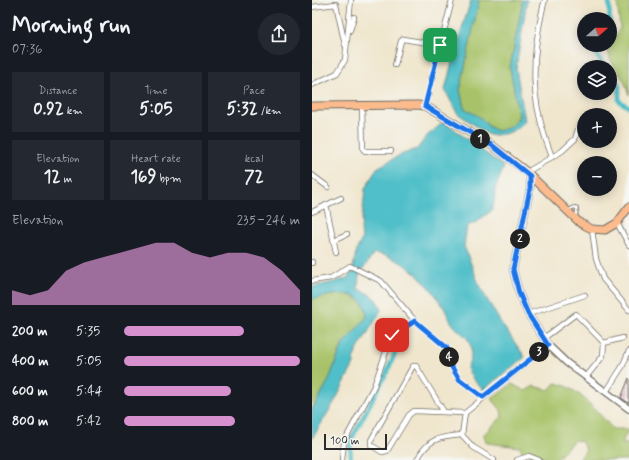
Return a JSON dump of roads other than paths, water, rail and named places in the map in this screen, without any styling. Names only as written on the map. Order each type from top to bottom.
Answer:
[{"type":"main road","points":[[312,106],[425,106],[493,146],[529,174],[575,218],[592,229],[605,230],[617,223],[629,207]]},
{"type":"street","points":[[312,85],[337,73],[345,60],[351,0]]},
{"type":"street","points":[[425,106],[452,0]]},
{"type":"street","points":[[545,0],[535,50],[533,72],[543,134],[552,157]]},
{"type":"street","points":[[312,7],[336,4],[346,51]]},
{"type":"street","points":[[346,51],[350,28],[354,17]]},
{"type":"street","points":[[395,66],[401,41],[403,39],[440,45]]},
{"type":"street","points":[[362,105],[363,149],[365,151],[391,151]]},
{"type":"street","points":[[577,133],[575,140],[529,174],[530,189],[513,269],[519,293],[528,314],[548,345],[566,363],[628,407]]},
{"type":"street","points":[[312,175],[328,187]]},
{"type":"street","points":[[530,189],[540,185]]},
{"type":"street","points":[[312,212],[341,198]]},
{"type":"street","points":[[326,205],[336,252]]},
{"type":"street","points":[[617,223],[629,245]]},
{"type":"street","points":[[592,229],[596,259],[603,279],[629,310]]},
{"type":"street","points":[[334,240],[347,234]]},
{"type":"street","points":[[312,282],[330,278],[350,266],[381,281],[415,321],[447,348],[450,364],[459,379],[483,397]]},
{"type":"street","points":[[528,314],[585,295]]},
{"type":"street","points":[[544,338],[576,314],[604,343],[603,356],[586,377]]},
{"type":"street","points":[[342,460],[344,442],[374,386],[392,335],[415,321]]},
{"type":"street","points":[[604,343],[623,338]]},
{"type":"street","points":[[494,460],[485,458],[473,448],[462,435],[465,413],[548,345]]},
{"type":"street","points":[[606,392],[622,367],[629,351]]},
{"type":"street","points":[[444,412],[422,373],[416,366],[413,366],[371,440],[371,445],[382,452],[387,451],[409,415],[414,411],[465,413]]},
{"type":"street","points":[[417,460],[422,451],[434,440],[462,435]]},
{"type":"street","points":[[517,460],[529,456],[538,460]]},
{"type":"water","points":[[471,0],[479,0],[460,90],[464,108],[481,118],[488,126],[497,131],[510,126],[519,116],[510,68],[523,0],[527,0],[516,68],[525,121],[513,131],[504,134],[489,135],[457,113],[445,90],[454,54]]},
{"type":"water","points":[[446,123],[504,167],[495,189],[494,203],[491,211],[475,223],[467,226],[464,246],[480,287],[501,323],[525,357],[483,390],[473,379],[467,368],[471,353],[469,341],[452,324],[443,306],[430,288],[405,265],[385,255],[374,253],[359,275],[358,289],[372,296],[381,310],[355,354],[354,364],[336,399],[312,439],[312,410],[328,382],[343,344],[367,317],[365,307],[361,300],[354,296],[338,294],[312,299],[312,287],[347,278],[352,273],[356,251],[362,239],[361,229],[365,189],[377,168],[400,155],[417,149],[426,137],[441,124]]},
{"type":"waterway","points":[[609,0],[609,12]]},
{"type":"waterway","points":[[597,52],[597,56],[600,60]]},
{"type":"waterway","points":[[617,82],[619,85],[619,101],[629,107]]},
{"type":"waterway","points":[[351,460],[350,442],[387,372],[404,332]]}]
